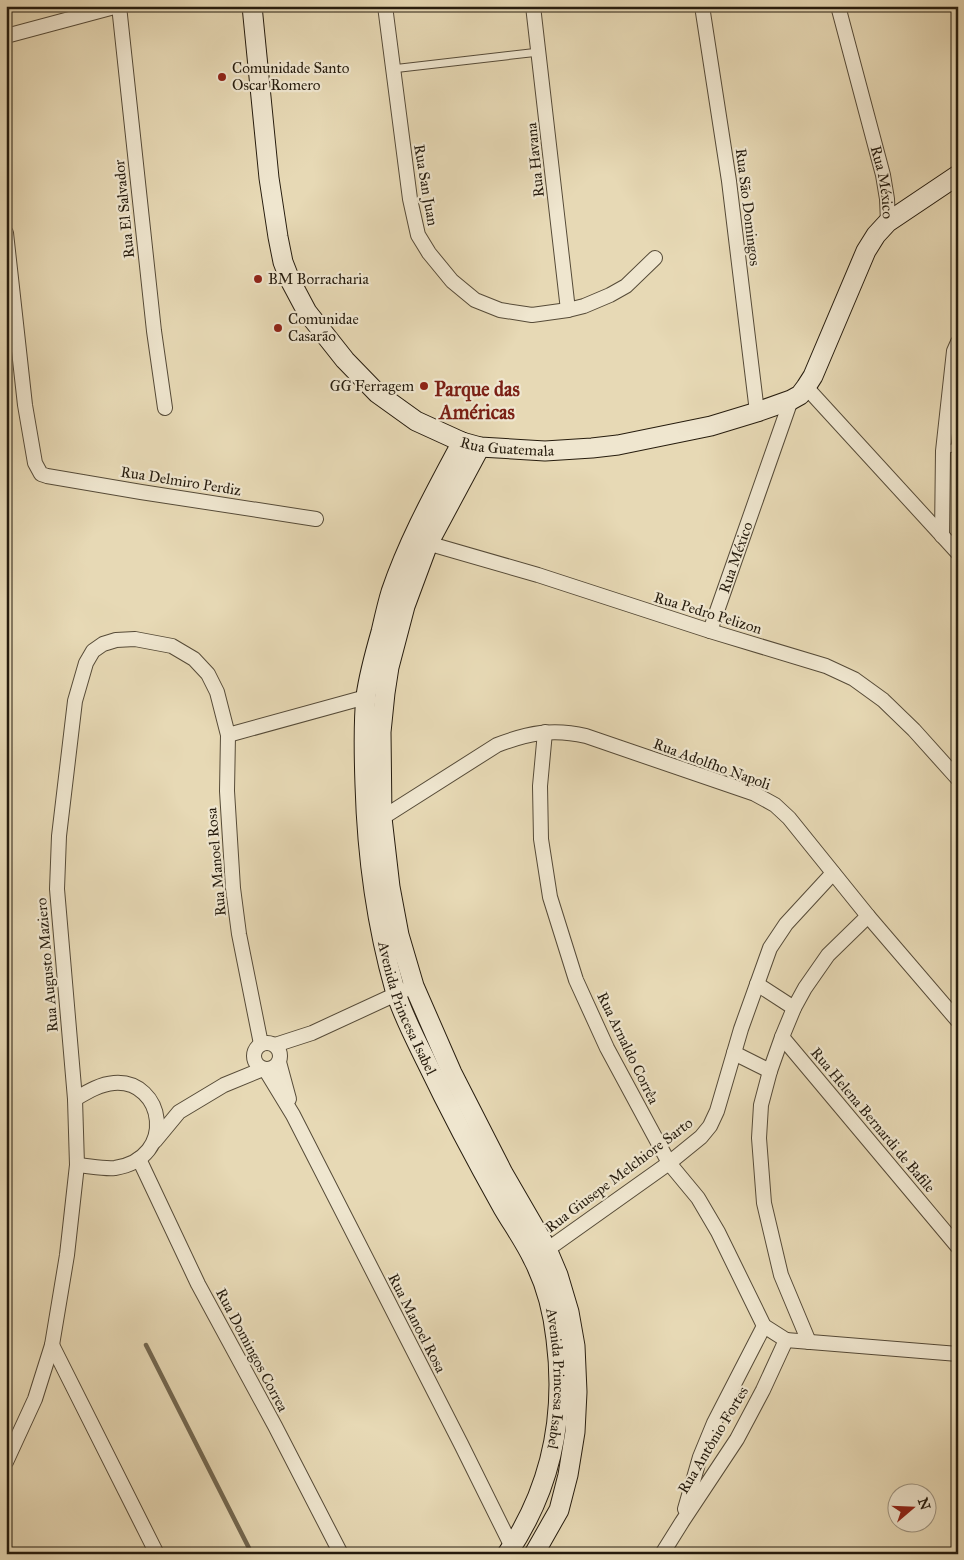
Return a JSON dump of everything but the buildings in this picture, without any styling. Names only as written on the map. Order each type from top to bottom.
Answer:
[{"type":"main road","name":"Rua Guatemala","points":[[252,6],[269,178],[283,262],[290,280],[307,312],[344,360],[377,393],[416,421],[471,444],[545,452],[592,448],[618,445],[711,426],[791,400],[800,395],[810,382]]},
{"type":"main road","points":[[888,222],[958,175]]},
{"type":"main road","name":"Rua México","points":[[810,382],[866,251],[876,235],[888,222]]},
{"type":"main road","name":"Avenida Princesa Isabel","points":[[471,444],[391,593],[372,665],[366,697],[364,747],[366,824],[373,890],[396,994],[416,1041],[453,1117],[504,1209],[558,1275],[568,1312],[575,1346],[577,1392],[575,1432],[568,1475],[559,1510],[534,1554]]},
{"type":"main road","name":"Avenida Princesa Isabel","points":[[420,541],[389,667],[381,732],[382,818],[390,886],[399,935],[414,986],[452,1073],[503,1174],[540,1255],[554,1326],[559,1365],[559,1404],[555,1438],[546,1475],[534,1507],[509,1550]]},
{"type":"street","points":[[6,36],[119,6]]},
{"type":"street","name":"Rua El Salvador","points":[[119,6],[154,331],[165,408]]},
{"type":"street","name":"Rua San Juan","points":[[385,6],[410,199],[418,235],[428,253],[452,281],[475,300],[500,310],[532,315],[584,306],[610,295],[626,286],[655,258]]},
{"type":"street","name":"Rua Havana","points":[[533,6],[568,310]]},
{"type":"street","name":"Rua São Domingos","points":[[702,6],[729,181],[757,412]]},
{"type":"street","name":"Rua México","points":[[838,6],[883,175],[888,222]]},
{"type":"street","name":"Rua Delmiro Perdiz","points":[[6,233],[25,405],[34,463],[41,474],[316,519]]},
{"type":"street","points":[[942,536],[942,451],[954,351],[958,342]]},
{"type":"street","points":[[810,382],[958,553]]},
{"type":"street","name":"Rua México","points":[[710,631],[791,400]]},
{"type":"street","name":"Rua Pedro Pelizon","points":[[420,541],[538,575],[710,631],[826,666],[854,680],[883,700],[914,730],[958,780]]},
{"type":"street","name":"Rua Augusto Maziero","points":[[6,1462],[35,1399],[52,1345],[67,1255],[77,1165],[75,1099],[57,889],[59,836],[74,701],[86,663],[93,651],[103,644],[116,640],[135,639],[172,646],[194,659],[208,674],[217,692],[228,735]]},
{"type":"street","points":[[228,735],[366,697]]},
{"type":"street","name":"Rua Adolfho Napoli","points":[[382,818],[497,745],[517,737],[545,732],[568,732],[586,736],[754,794],[775,805],[789,818],[868,916],[958,1021]]},
{"type":"street","name":"Rua Arnaldo Corrêa","points":[[545,732],[540,786],[541,839],[550,897],[576,980],[608,1048],[669,1163],[698,1198],[718,1232],[764,1326]]},
{"type":"street","name":"Rua Manoel Rosa","points":[[228,735],[227,791],[238,934],[248,986],[273,1050],[293,1115]]},
{"type":"street","name":"Rua Giusepe Melchiore Sarto","points":[[540,1255],[669,1163],[702,1137],[717,1111],[770,948],[786,924],[833,873]]},
{"type":"street","points":[[809,1342],[781,1275],[764,1203],[759,1138],[762,1105],[770,1071],[782,1037],[805,988],[828,955],[868,916]]},
{"type":"street","points":[[757,984],[794,1008]]},
{"type":"street","points":[[224,1085],[253,1056],[255,1049],[273,1050],[414,986]]},
{"type":"street","name":"Rua Helena Bernardi de Bafile","points":[[782,1037],[958,1247]]},
{"type":"street","points":[[77,1165],[116,1168],[138,1160],[150,1149],[179,1112],[224,1085],[273,1067],[273,1050]]},
{"type":"street","points":[[734,1054],[770,1071]]},
{"type":"street","name":"Rua Manoel Rosa","points":[[253,1056],[255,1063],[264,1069],[293,1115],[461,1444],[509,1550]]},
{"type":"street","points":[[75,1099],[101,1086],[114,1083],[128,1084],[140,1090],[158,1108],[164,1111],[179,1112]]},
{"type":"street","points":[[150,1100],[156,1113],[158,1128],[154,1142]]},
{"type":"street","name":"Rua Domingos Correa","points":[[138,1160],[198,1284],[275,1426],[341,1554]]},
{"type":"street","points":[[682,1522],[700,1457],[714,1423],[764,1326],[786,1340],[958,1354]]},
{"type":"street","name":"Rua Antônio Fortes","points":[[662,1554],[737,1439],[763,1390],[786,1340]]},
{"type":"street","points":[[52,1345],[157,1554]]},
{"type":"lane","points":[[392,69],[539,52]]},
{"type":"lane","points":[[942,451],[958,446]]},
{"type":"waterway","points":[[146,1345],[252,1554]]},
{"type":"place","name":"Comunidade Santo Oscar Romero","points":[[222,77]]},
{"type":"place","name":"BM Borracharia","points":[[258,279]]},
{"type":"place","name":"Comunidae Casarão","points":[[278,328]]},
{"type":"place","name":"GG Ferragem","points":[[424,386]]},
{"type":"district","name":"Parque das Américas","points":[[477,400]]}]
